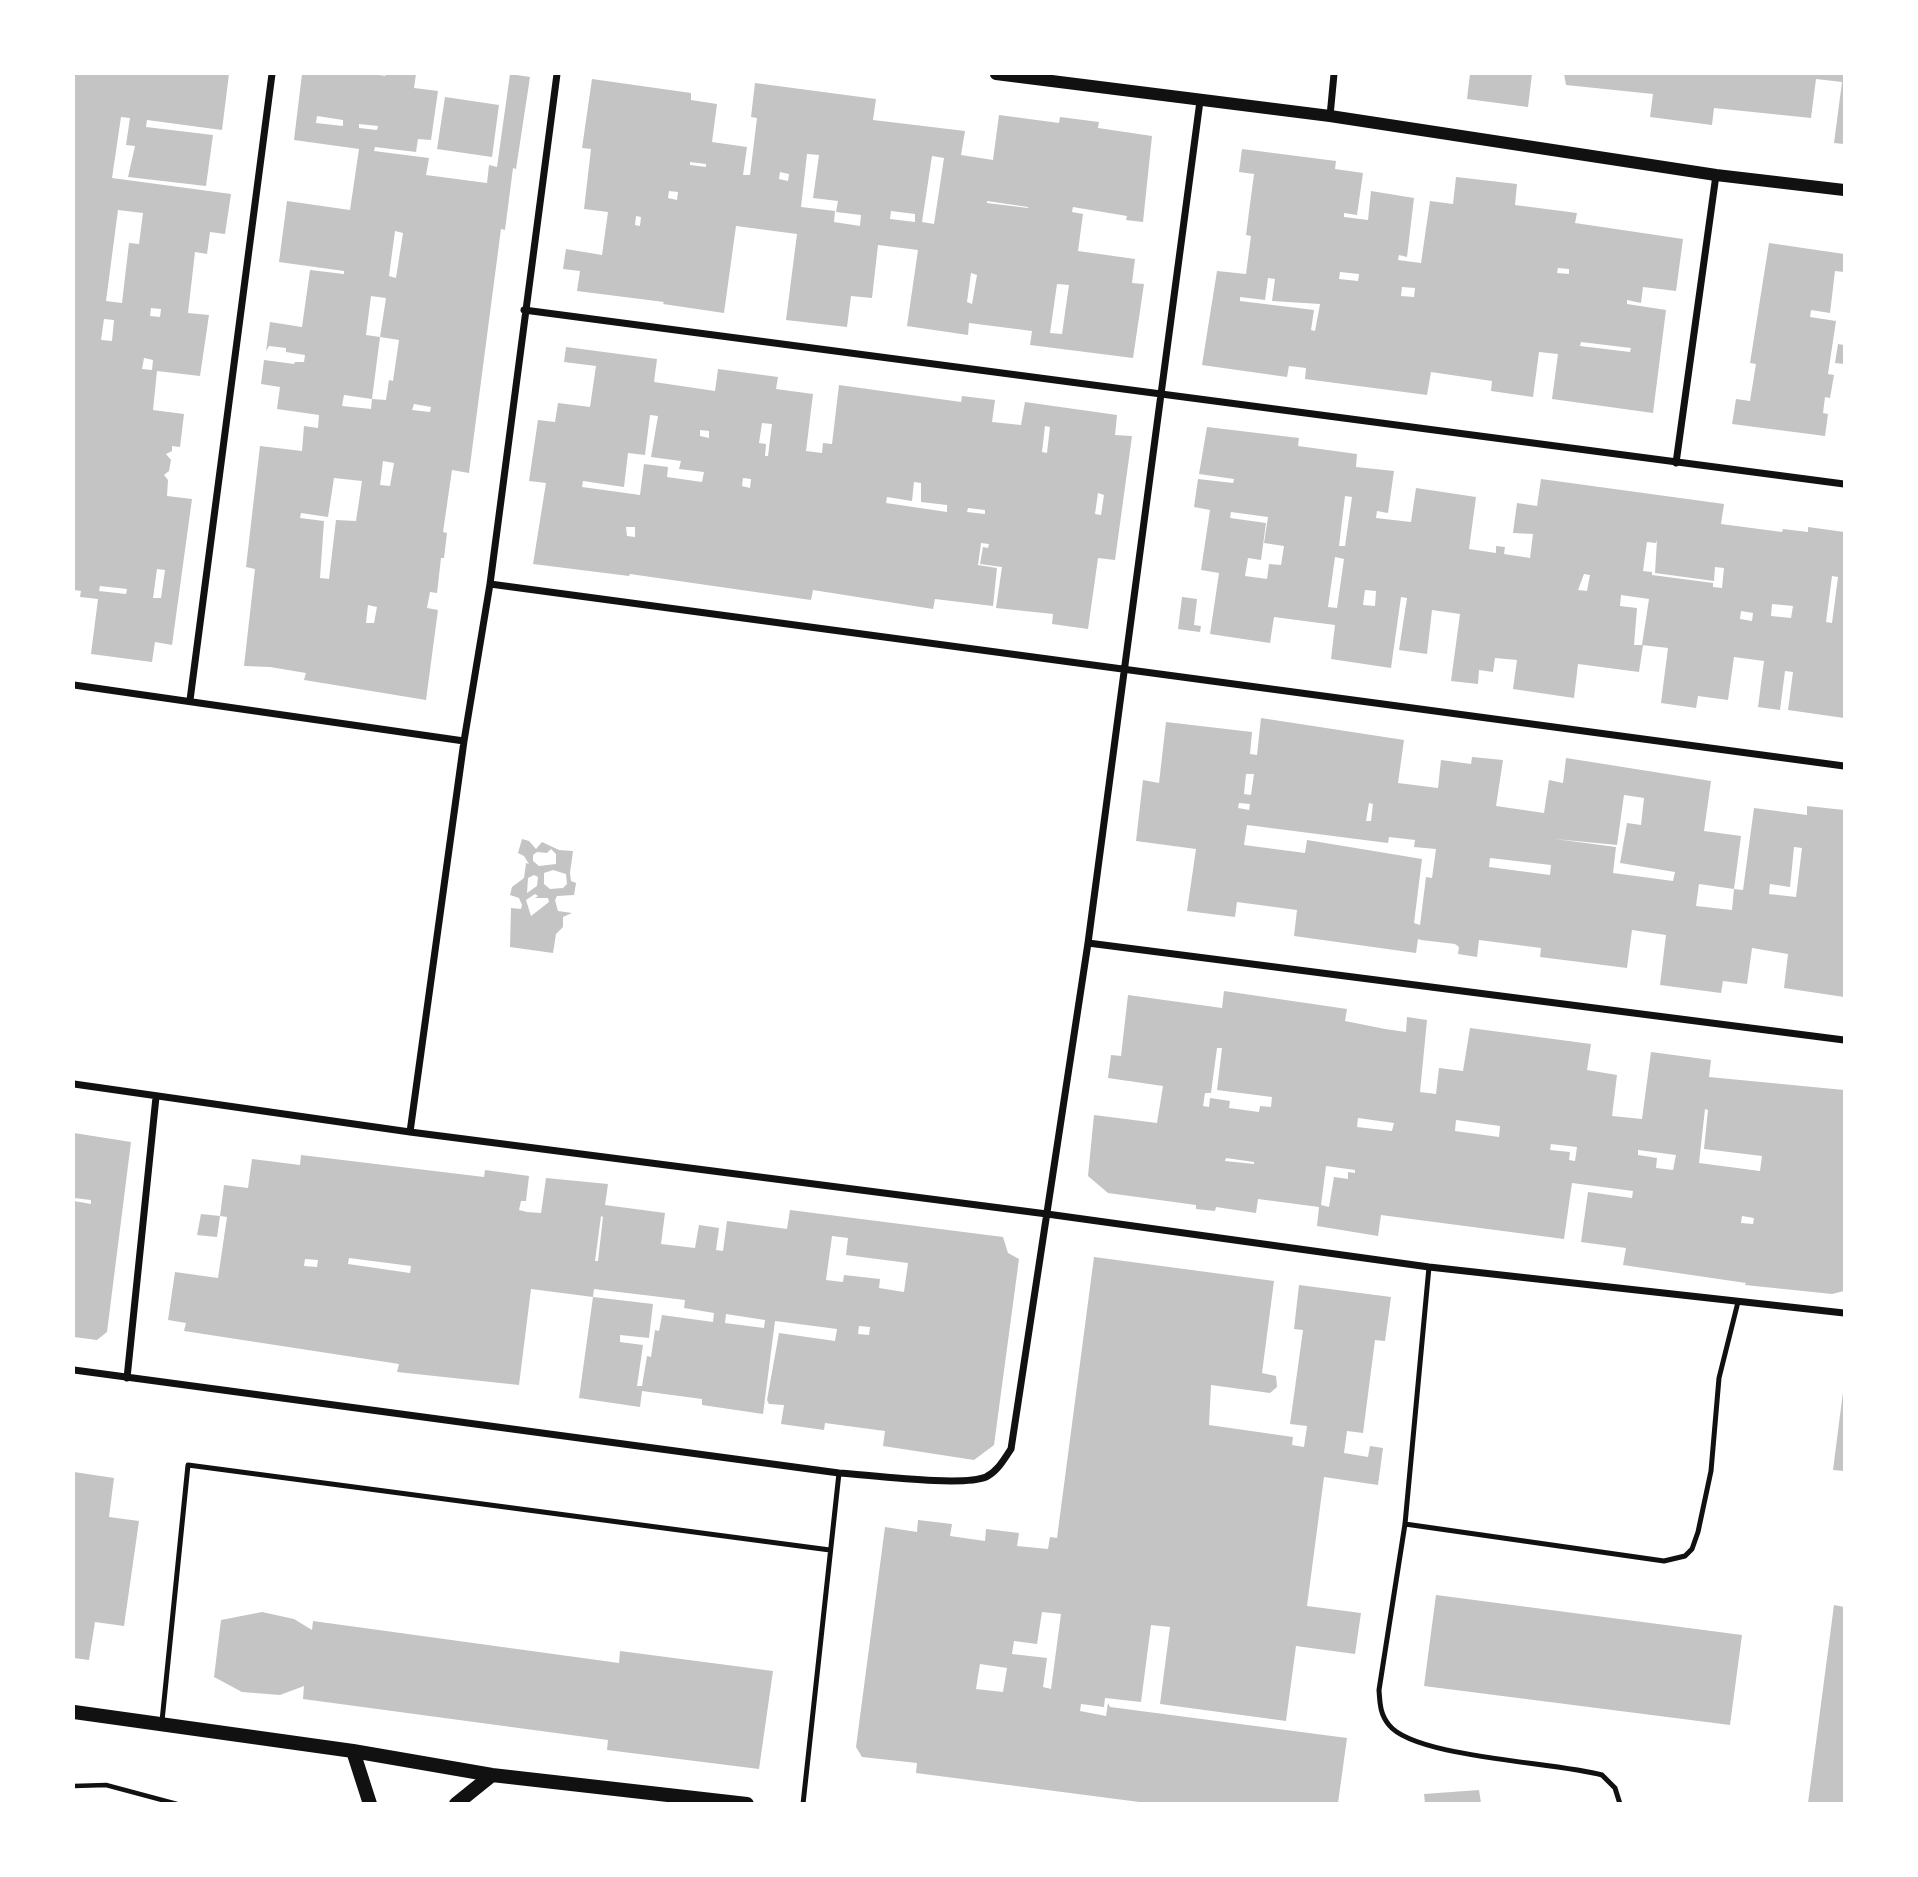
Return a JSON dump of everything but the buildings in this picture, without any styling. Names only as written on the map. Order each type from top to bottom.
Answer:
[{"type":"main road","points":[[74,1712],[353,1751],[492,1774],[747,1804]]},
{"type":"main road","points":[[353,1751],[370,1804]]},
{"type":"main road","points":[[456,1804],[492,1774]]},
{"type":"street","points":[[190,701],[272,74]]},
{"type":"street","points":[[410,1132],[464,741],[490,584],[557,74]]},
{"type":"street","points":[[996,74],[1330,116],[1716,175],[1844,190]]},
{"type":"street","points":[[1330,116],[1334,74]]},
{"type":"street","points":[[74,1370],[839,1473],[957,1480],[985,1477],[1000,1466],[1011,1449],[1087,943],[1200,101]]},
{"type":"street","points":[[1676,463],[1716,175]]},
{"type":"street","points":[[524,310],[1844,484]]},
{"type":"street","points":[[490,584],[1844,766]]},
{"type":"street","points":[[74,685],[464,741]]},
{"type":"street","points":[[1087,943],[1844,1040]]},
{"type":"street","points":[[74,1084],[410,1132],[1047,1214],[1429,1267],[1844,1313]]},
{"type":"street","points":[[127,1378],[156,1097]]},
{"type":"lane","points":[[1429,1267],[1405,1524],[1379,1690],[1381,1712],[1391,1728],[1425,1745],[1602,1776],[1615,1788],[1620,1804]]},
{"type":"lane","points":[[1405,1524],[1664,1561],[1685,1556],[1692,1549],[1698,1532],[1711,1471],[1719,1378],[1738,1302]]},
{"type":"lane","points":[[162,1724],[188,1465],[830,1550]]},
{"type":"lane","points":[[803,1804],[839,1473]]},
{"type":"path","points":[[74,1786],[106,1785],[177,1804]]}]
